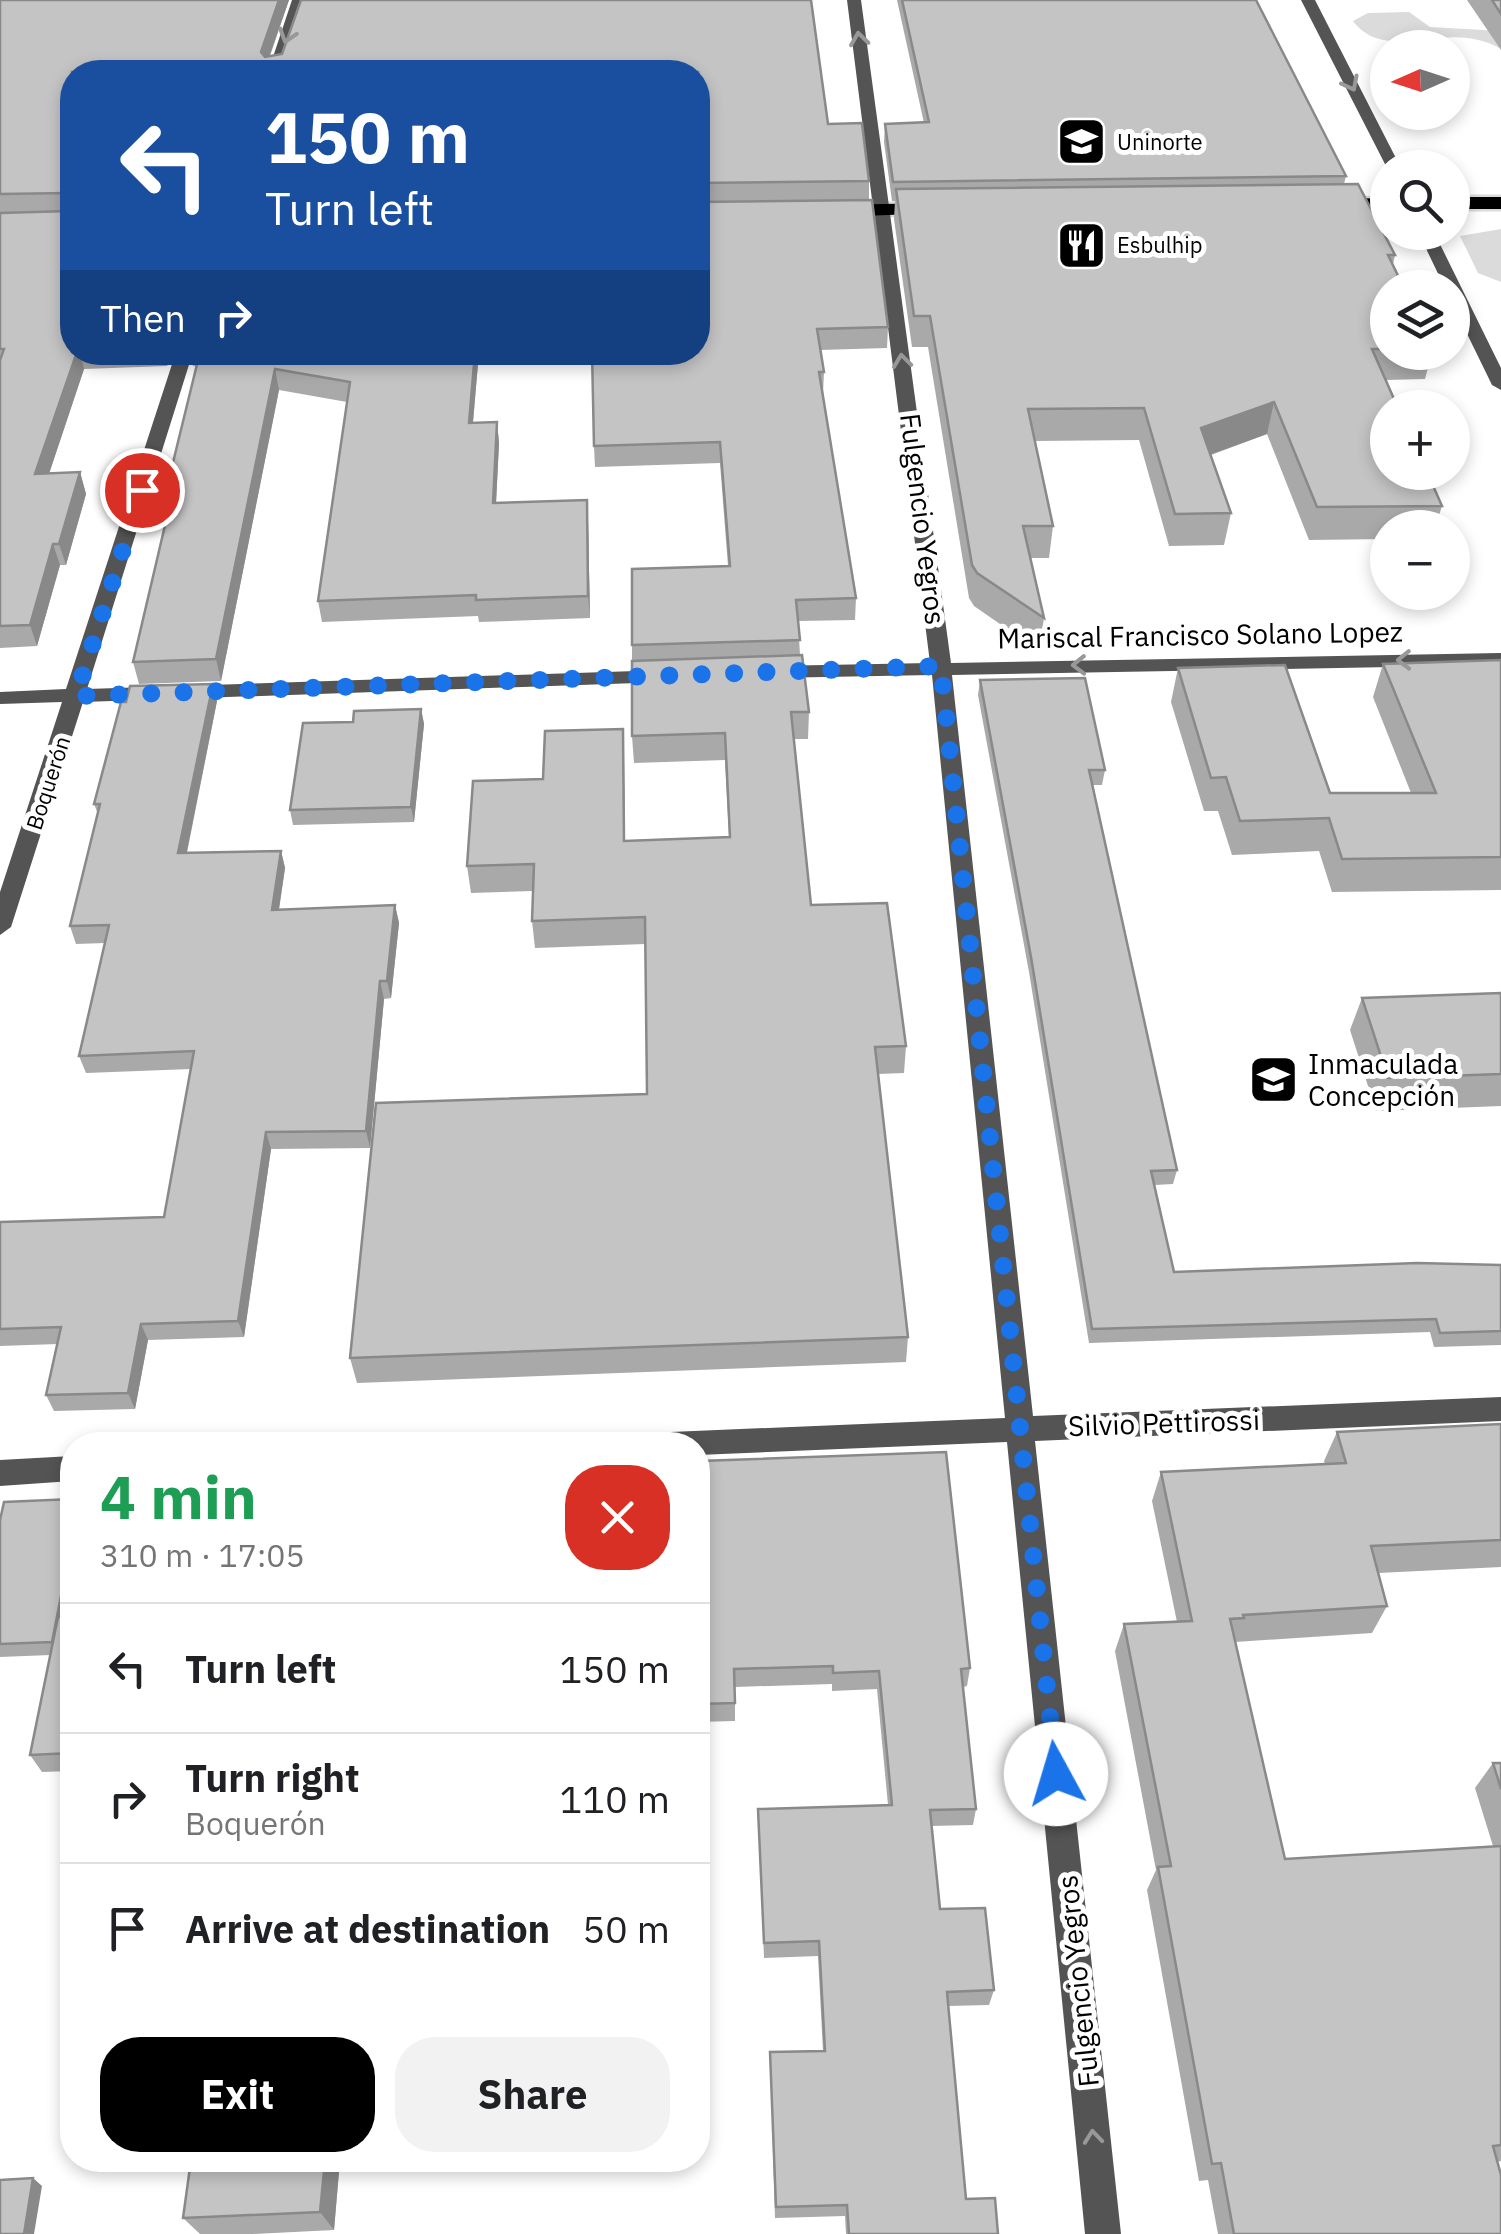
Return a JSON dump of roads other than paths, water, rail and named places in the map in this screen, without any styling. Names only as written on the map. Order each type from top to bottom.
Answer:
[{"type":"highway","points":[[1470,203],[1501,203]]},
{"type":"highway","points":[[1310,205],[1370,204]]},
{"type":"highway","points":[[809,211],[961,209]]},
{"type":"street","points":[[279,60],[298,0]]},
{"type":"street","name":"Fulgencio Yegros","points":[[854,0],[941,666],[1103,2234]]},
{"type":"street","points":[[1308,0],[1385,150]]},
{"type":"street","points":[[1435,250],[1501,385]]},
{"type":"street","name":"Boquerón","points":[[0,927],[181,365]]},
{"type":"street","name":"Mariscal Francisco Solano Lopez","points":[[745,673],[941,666],[1501,658]]},
{"type":"street","points":[[0,698],[686,675]]},
{"type":"street","name":"Silvio Pettirossi","points":[[710,1442],[1501,1409]]},
{"type":"street","points":[[0,1472],[60,1470]]},
{"type":"place","name":"Uninorte","points":[[1082,142]]},
{"type":"place","name":"Esbulhip","points":[[1082,245]]},
{"type":"place","name":"Inmaculada Concepción","points":[[1273,1080]]}]
